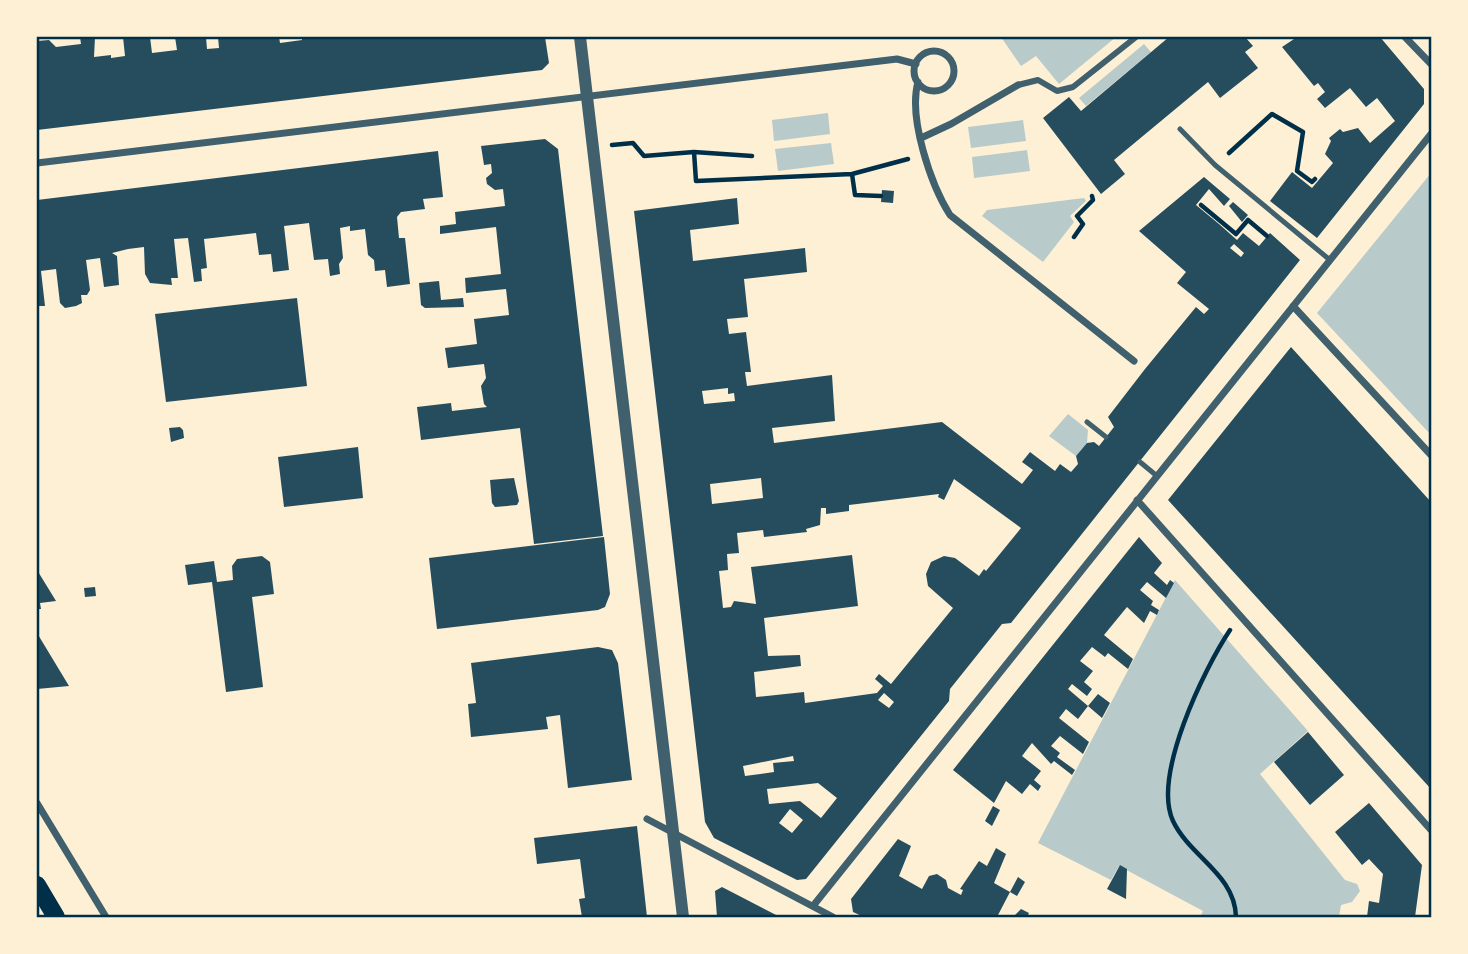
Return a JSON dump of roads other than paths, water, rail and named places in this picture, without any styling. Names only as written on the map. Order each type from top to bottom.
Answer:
[{"type":"main road","points":[[37,885],[56,917]]},
{"type":"street","points":[[580,37],[683,917]]},
{"type":"street","points":[[921,138],[1018,85],[1038,80],[1057,91],[1073,87],[1136,37]]},
{"type":"street","points":[[1405,37],[1431,64]]},
{"type":"street","points":[[918,82],[930,90],[940,90],[948,85],[954,71],[951,61],[940,52],[925,53],[916,64],[918,82],[915,97],[921,138],[940,198],[961,226],[1134,361]]},
{"type":"street","points":[[37,163],[897,59],[916,64]]},
{"type":"street","points":[[813,906],[1431,134]]},
{"type":"street","points":[[1293,306],[1431,454]]},
{"type":"street","points":[[1137,500],[1431,830]]},
{"type":"street","points":[[37,803],[106,917]]},
{"type":"street","points":[[647,819],[833,917]]},
{"type":"lane","points":[[1180,129],[1215,165],[1330,260]]},
{"type":"lane","points":[[1087,422],[1106,437]]},
{"type":"lane","points":[[1140,463],[1157,476]]}]
